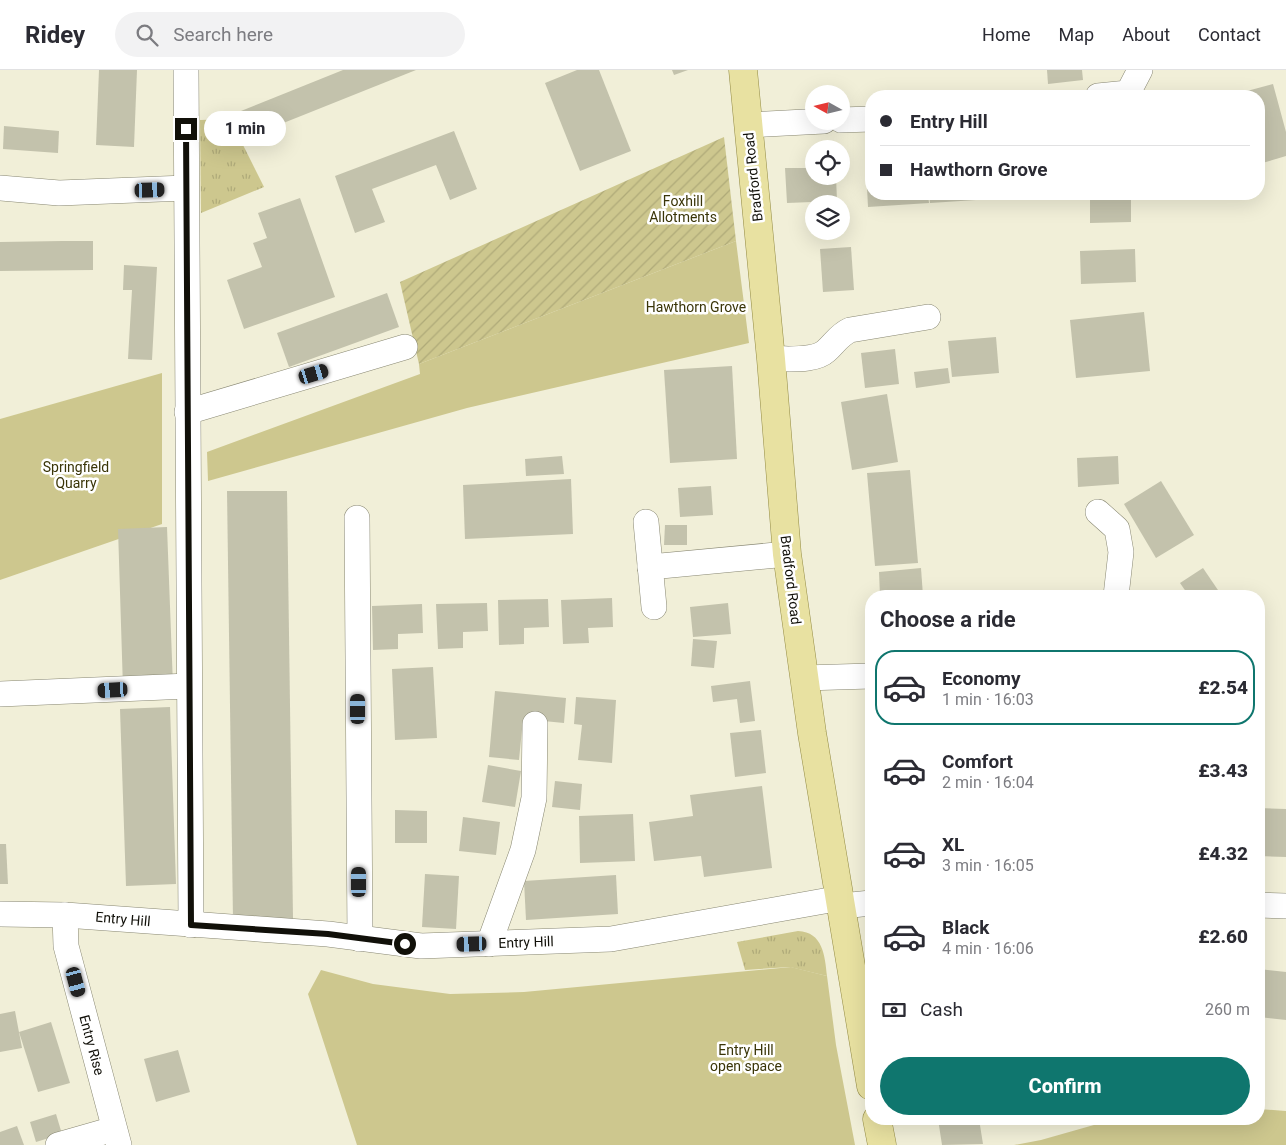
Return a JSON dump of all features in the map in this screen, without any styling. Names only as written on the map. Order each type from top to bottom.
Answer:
[{"type":"main road","name":"Bradford Road","points":[[743,70],[771,359],[787,554],[804,678],[865,1049]]},
{"type":"main road","points":[[878,1125],[882,1145]]},
{"type":"street","points":[[186,70],[191,925]]},
{"type":"street","points":[[1130,90],[1140,70]]},
{"type":"street","points":[[850,120],[865,119]]},
{"type":"street","points":[[748,125],[805,122]]},
{"type":"street","points":[[0,188],[60,193],[186,188]]},
{"type":"street","points":[[771,359],[818,357],[841,334],[850,330],[928,317]]},
{"type":"street","points":[[187,412],[405,347]]},
{"type":"street","points":[[1098,512],[1117,529],[1121,552],[1117,590]]},
{"type":"street","points":[[357,518],[360,939]]},
{"type":"street","points":[[646,522],[654,607]]},
{"type":"street","points":[[650,567],[787,554]]},
{"type":"street","points":[[804,678],[865,676]]},
{"type":"street","points":[[0,694],[189,686]]},
{"type":"street","points":[[489,944],[523,850],[534,798],[535,724]]},
{"type":"street","name":"Entry Hill","points":[[0,914],[65,915],[328,934],[420,946],[611,938],[841,902],[865,903]]},
{"type":"street","points":[[1265,905],[1286,906]]},
{"type":"street","name":"Entry Rise","points":[[65,915],[66,946],[116,1137]]},
{"type":"street","points":[[58,1145],[116,1137]]},
{"type":"green space","points":[[230,119],[264,187],[201,213],[200,120]]},
{"type":"green space","name":"Foxhill Allotments","points":[[724,137],[736,241],[419,364],[400,282]]},
{"type":"green space","name":"Hawthorn Grove","points":[[736,241],[749,343],[467,408],[208,481],[207,452],[420,374],[419,364]]},
{"type":"green space","name":"Springfield Quarry","points":[[162,373],[162,524],[0,580],[0,419]]},
{"type":"green space","points":[[798,931],[806,932],[818,940],[824,953],[827,976],[790,967],[745,970],[737,942]]},
{"type":"green space","name":"Entry Hill open space","points":[[791,967],[827,976],[836,1045],[855,1145],[357,1145],[308,994],[321,970],[373,984],[450,994],[524,992]]},
{"type":"green space","points":[[1265,1109],[1286,1111],[1286,1145],[1014,1145],[1041,1140],[1094,1125],[1265,1125]]},
{"type":"building","points":[[99,70],[137,70],[134,147],[96,145]]},
{"type":"building","points":[[343,70],[416,70],[241,140],[231,115]]},
{"type":"building","points":[[577,70],[599,70],[631,151],[580,171],[545,83]]},
{"type":"building","points":[[672,70],[688,70],[674,75]]},
{"type":"building","points":[[1047,70],[1082,70],[1083,80],[1048,84]]},
{"type":"building","points":[[1273,84],[1286,132],[1286,156],[1265,162],[1265,90],[1251,90]]},
{"type":"building","points":[[4,126],[59,131],[58,153],[3,149]]},
{"type":"building","points":[[454,131],[477,189],[450,200],[436,165],[372,189],[385,222],[355,233],[335,176]]},
{"type":"building","points":[[785,168],[805,168],[805,185],[836,185],[837,195],[805,195],[805,202],[787,203]]},
{"type":"building","points":[[300,198],[335,297],[244,329],[227,280],[262,267],[253,243],[267,238],[258,213]]},
{"type":"building","points":[[868,200],[929,200],[929,203],[868,207]]},
{"type":"building","points":[[930,200],[976,200],[930,203]]},
{"type":"building","points":[[1090,200],[1131,200],[1131,222],[1090,223]]},
{"type":"building","points":[[93,241],[93,270],[0,271],[0,242]]},
{"type":"building","points":[[851,247],[854,290],[823,292],[820,249]]},
{"type":"building","points":[[1135,249],[1136,282],[1081,284],[1080,251]]},
{"type":"building","points":[[124,265],[157,267],[152,360],[128,359],[132,290],[123,290]]},
{"type":"building","points":[[387,293],[399,327],[289,367],[277,333]]},
{"type":"building","points":[[1144,312],[1150,371],[1076,378],[1070,320]]},
{"type":"building","points":[[996,337],[999,373],[952,377],[948,341]]},
{"type":"building","points":[[895,349],[899,384],[865,388],[861,353]]},
{"type":"building","points":[[732,366],[737,459],[670,463],[664,370]]},
{"type":"building","points":[[948,368],[950,383],[916,388],[914,372]]},
{"type":"building","points":[[887,394],[898,462],[852,470],[841,402]]},
{"type":"building","points":[[562,456],[564,474],[526,476],[525,459]]},
{"type":"building","points":[[1118,456],[1119,484],[1078,487],[1077,458]]},
{"type":"building","points":[[910,470],[918,563],[875,566],[867,473]]},
{"type":"building","points":[[571,479],[573,534],[465,539],[463,485]]},
{"type":"building","points":[[1161,481],[1194,535],[1156,558],[1124,504]]},
{"type":"building","points":[[711,486],[713,515],[680,517],[678,488]]},
{"type":"building","points":[[227,491],[287,491],[293,919],[233,920]]},
{"type":"building","points":[[665,525],[687,525],[687,545],[664,545]]},
{"type":"building","points":[[167,527],[173,686],[123,688],[118,529]]},
{"type":"building","points":[[921,568],[923,590],[880,590],[879,572]]},
{"type":"building","points":[[1203,568],[1218,590],[1185,590],[1180,583]]},
{"type":"building","points":[[612,598],[613,627],[588,628],[589,643],[563,644],[561,600]]},
{"type":"building","points":[[548,599],[549,627],[524,628],[524,644],[499,645],[498,600]]},
{"type":"building","points":[[487,603],[488,631],[463,632],[463,648],[438,649],[436,604]]},
{"type":"building","points":[[728,603],[731,634],[693,637],[690,607]]},
{"type":"building","points":[[422,604],[423,633],[398,634],[398,649],[373,650],[372,606]]},
{"type":"building","points":[[693,639],[717,641],[714,668],[691,666]]},
{"type":"building","points":[[433,667],[437,738],[395,740],[392,669]]},
{"type":"building","points":[[750,681],[755,721],[740,723],[737,699],[713,702],[711,686]]},
{"type":"building","points":[[495,691],[566,698],[564,723],[523,719],[519,760],[489,757]]},
{"type":"building","points":[[576,697],[616,700],[612,763],[578,760],[582,725],[574,724]]},
{"type":"building","points":[[170,707],[176,884],[126,886],[120,709]]},
{"type":"building","points":[[761,730],[766,773],[735,777],[730,733]]},
{"type":"building","points":[[488,765],[521,771],[515,807],[482,802]]},
{"type":"building","points":[[555,781],[582,784],[580,810],[552,807]]},
{"type":"building","points":[[762,786],[772,868],[704,877],[701,856],[654,861],[649,822],[693,816],[690,795]]},
{"type":"building","points":[[1265,808],[1286,809],[1286,857],[1265,856]]},
{"type":"building","points":[[395,810],[427,811],[427,843],[395,843]]},
{"type":"building","points":[[633,814],[635,861],[580,863],[579,816]]},
{"type":"building","points":[[463,817],[500,822],[496,855],[459,851]]},
{"type":"building","points":[[0,844],[6,844],[8,884],[0,884]]},
{"type":"building","points":[[425,874],[459,876],[456,929],[422,927]]},
{"type":"building","points":[[616,875],[618,914],[526,920],[524,881]]},
{"type":"building","points":[[1265,970],[1286,972],[1286,1020],[1265,1018]]},
{"type":"building","points":[[15,1011],[22,1048],[0,1052],[0,1014]]},
{"type":"building","points":[[51,1022],[70,1083],[38,1092],[19,1032]]},
{"type":"building","points":[[178,1050],[190,1092],[156,1102],[144,1059]]},
{"type":"building","points":[[56,1114],[62,1134],[36,1142],[30,1122]]},
{"type":"building","points":[[939,1125],[980,1125],[983,1144],[942,1145]]},
{"type":"building","points":[[17,1126],[24,1145],[0,1145],[0,1132]]},
{"type":"route","points":[[186,129],[191,925],[328,934],[405,944]]}]
